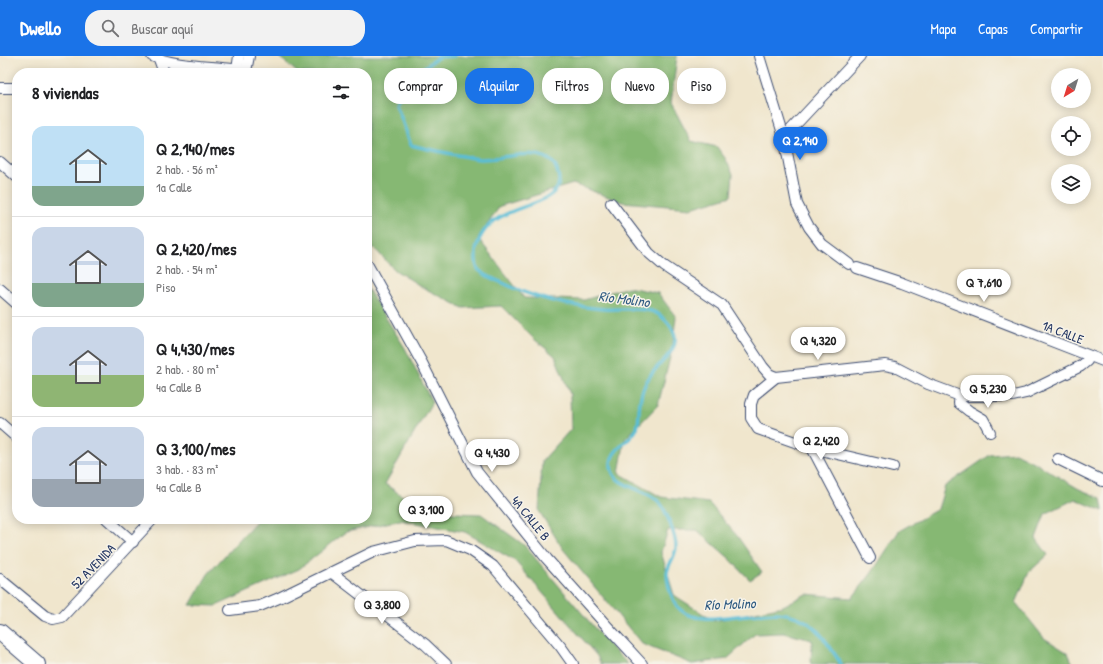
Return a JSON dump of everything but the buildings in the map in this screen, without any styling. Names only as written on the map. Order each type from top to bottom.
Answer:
[{"type":"highway","points":[[0,632],[37,664]]},
{"type":"highway","points":[[0,645],[22,664]]},
{"type":"street","points":[[239,56],[243,68]]},
{"type":"street","points":[[245,68],[248,56]]},
{"type":"street","name":"1A CALLE","points":[[759,56],[784,137],[797,204],[809,226],[822,244],[853,266],[1103,361]]},
{"type":"street","points":[[784,137],[860,56]]},
{"type":"street","points":[[156,58],[216,68]]},
{"type":"street","points":[[156,58],[161,68]]},
{"type":"street","points":[[0,88],[12,88]]},
{"type":"street","points":[[0,162],[12,173]]},
{"type":"street","points":[[611,203],[654,258],[722,305],[763,367],[769,374],[776,377],[885,365],[895,367],[928,384],[960,396],[1013,396],[1026,393],[1081,366],[1087,362],[1089,356]]},
{"type":"street","name":"4A CALLE B","points":[[372,273],[422,363],[477,472],[547,559],[642,664]]},
{"type":"street","points":[[0,289],[12,300]]},
{"type":"street","points":[[776,377],[754,395],[751,404],[751,418],[758,429],[812,448],[893,467]]},
{"type":"street","points":[[960,396],[959,403],[983,419],[990,432]]},
{"type":"street","points":[[0,423],[12,434]]},
{"type":"street","points":[[812,448],[870,558]]},
{"type":"street","points":[[1058,459],[1103,481]]},
{"type":"street","points":[[113,524],[133,542]]},
{"type":"street","name":"52 AVENIDA","points":[[0,579],[45,616],[53,619],[62,616],[149,524]]},
{"type":"street","points":[[230,610],[260,606],[373,552],[415,541],[446,540],[470,550],[493,566],[561,647],[572,664]]},
{"type":"street","points":[[331,572],[426,645],[446,664]]},
{"type":"green space","points":[[278,56],[677,56],[671,103],[691,141],[717,147],[725,158],[733,174],[731,196],[691,208],[622,202],[573,184],[500,206],[478,238],[524,298],[584,300],[628,287],[658,293],[676,317],[672,350],[658,405],[625,439],[619,473],[661,497],[709,503],[738,537],[762,572],[750,580],[729,558],[697,530],[668,530],[661,552],[674,595],[714,621],[783,606],[806,594],[852,598],[871,574],[899,531],[938,509],[945,486],[990,455],[1015,453],[1079,489],[1101,498],[1103,511],[1075,499],[1045,514],[1036,538],[1048,555],[1029,572],[1016,603],[1044,638],[1068,653],[1073,664],[811,664],[812,640],[784,633],[755,634],[727,659],[692,664],[642,644],[563,549],[539,511],[542,461],[571,429],[570,394],[555,356],[534,339],[501,306],[463,308],[422,287],[395,270],[374,248],[372,248],[372,68],[292,68]]},
{"type":"green space","points":[[372,296],[405,348],[432,402],[385,484],[426,512],[481,514],[524,545],[610,646],[628,664],[601,664],[597,656],[515,561],[465,532],[400,520],[346,532],[299,569],[216,606],[190,605],[208,574],[253,524],[372,524]]},
{"type":"waterway","name":"Río Molino","points":[[455,56],[438,57],[405,82],[396,104],[411,145],[479,159],[530,154],[539,155],[547,158],[554,164],[559,177],[559,182],[555,191],[545,198],[505,215],[492,223],[482,235],[476,251],[476,262],[478,269],[490,277],[515,289],[564,304],[590,308],[639,309],[651,311],[665,319],[674,333],[675,339],[672,351],[646,382],[639,406],[638,424],[636,430],[614,454],[611,464],[612,472],[616,478],[654,498],[660,503],[668,517],[676,543],[676,550],[667,573],[671,594],[677,606],[691,616],[705,618],[776,613],[788,614],[807,622],[815,629],[829,645],[841,664]]}]
